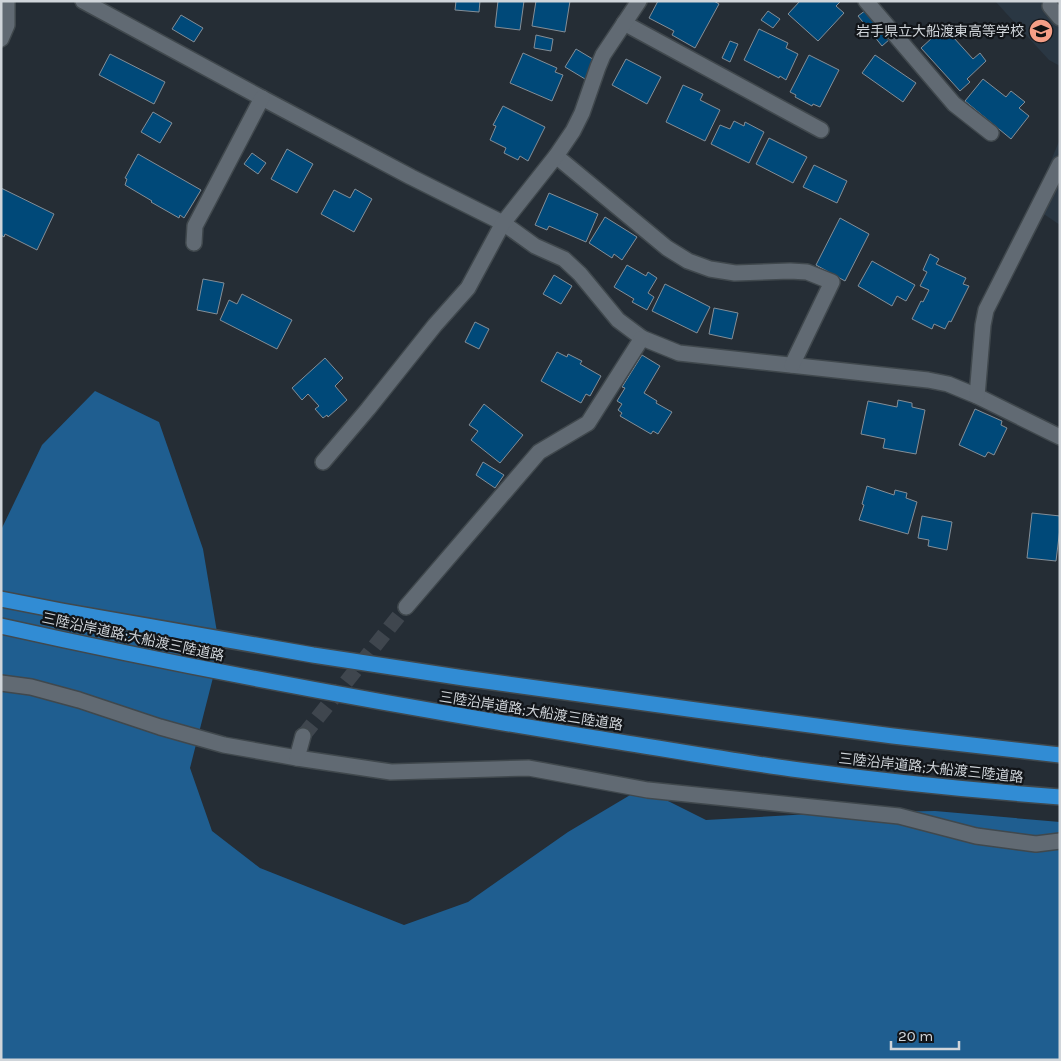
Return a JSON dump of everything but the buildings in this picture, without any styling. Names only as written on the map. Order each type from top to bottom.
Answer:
[{"type":"highway","name":"三陸沿岸道路;大船渡三陸道路","points":[[1,599],[313,655],[464,678],[735,716],[1060,755]]},
{"type":"highway","name":"三陸沿岸道路;大船渡三陸道路","points":[[1,626],[306,689],[459,716],[791,769],[978,790],[1060,797]]},
{"type":"street","points":[[1,39],[7,25],[7,1]]},
{"type":"street","points":[[83,1],[262,98],[503,223],[535,246],[564,259],[580,274],[618,320],[642,338],[679,353],[928,380],[948,384],[977,396],[1060,437]]},
{"type":"street","points":[[323,462],[435,325],[468,288],[503,223],[556,156],[573,131],[582,113],[603,55],[640,1]]},
{"type":"street","points":[[866,1],[954,104],[991,133]]},
{"type":"street","points":[[624,23],[821,130]]},
{"type":"street","points":[[194,243],[195,226],[262,98]]},
{"type":"street","points":[[556,156],[667,248],[688,260],[710,269],[735,273],[807,272],[832,282],[792,365]]},
{"type":"street","points":[[977,396],[986,310],[1060,164]]},
{"type":"street","points":[[406,607],[538,452],[588,423],[642,338]]},
{"type":"street","points":[[1,682],[31,687],[79,700],[160,727],[224,745],[297,758],[391,772],[529,768],[648,790],[899,816],[976,836],[1036,844],[1060,841]]},
{"type":"street","points":[[297,758],[303,736]]},
{"type":"shaded area","name":"岩手県立大船渡東高等学校","points":[[995,1],[1060,1],[1060,66],[1049,60]]},
{"type":"shaded area","points":[[1060,139],[1060,225],[1032,206]]},
{"type":"shaded area","points":[[95,391],[159,422],[203,549],[220,650],[190,768],[212,831],[260,868],[404,925],[468,902],[568,832],[642,788],[706,820],[828,813],[935,811],[1060,822],[1060,1060],[1,1060],[1,530],[42,445]]},
{"type":"tunnel","points":[[303,736],[406,607]]},
{"type":"place","name":"岩手県立大船渡東高等学校","points":[[1041,31]]}]
